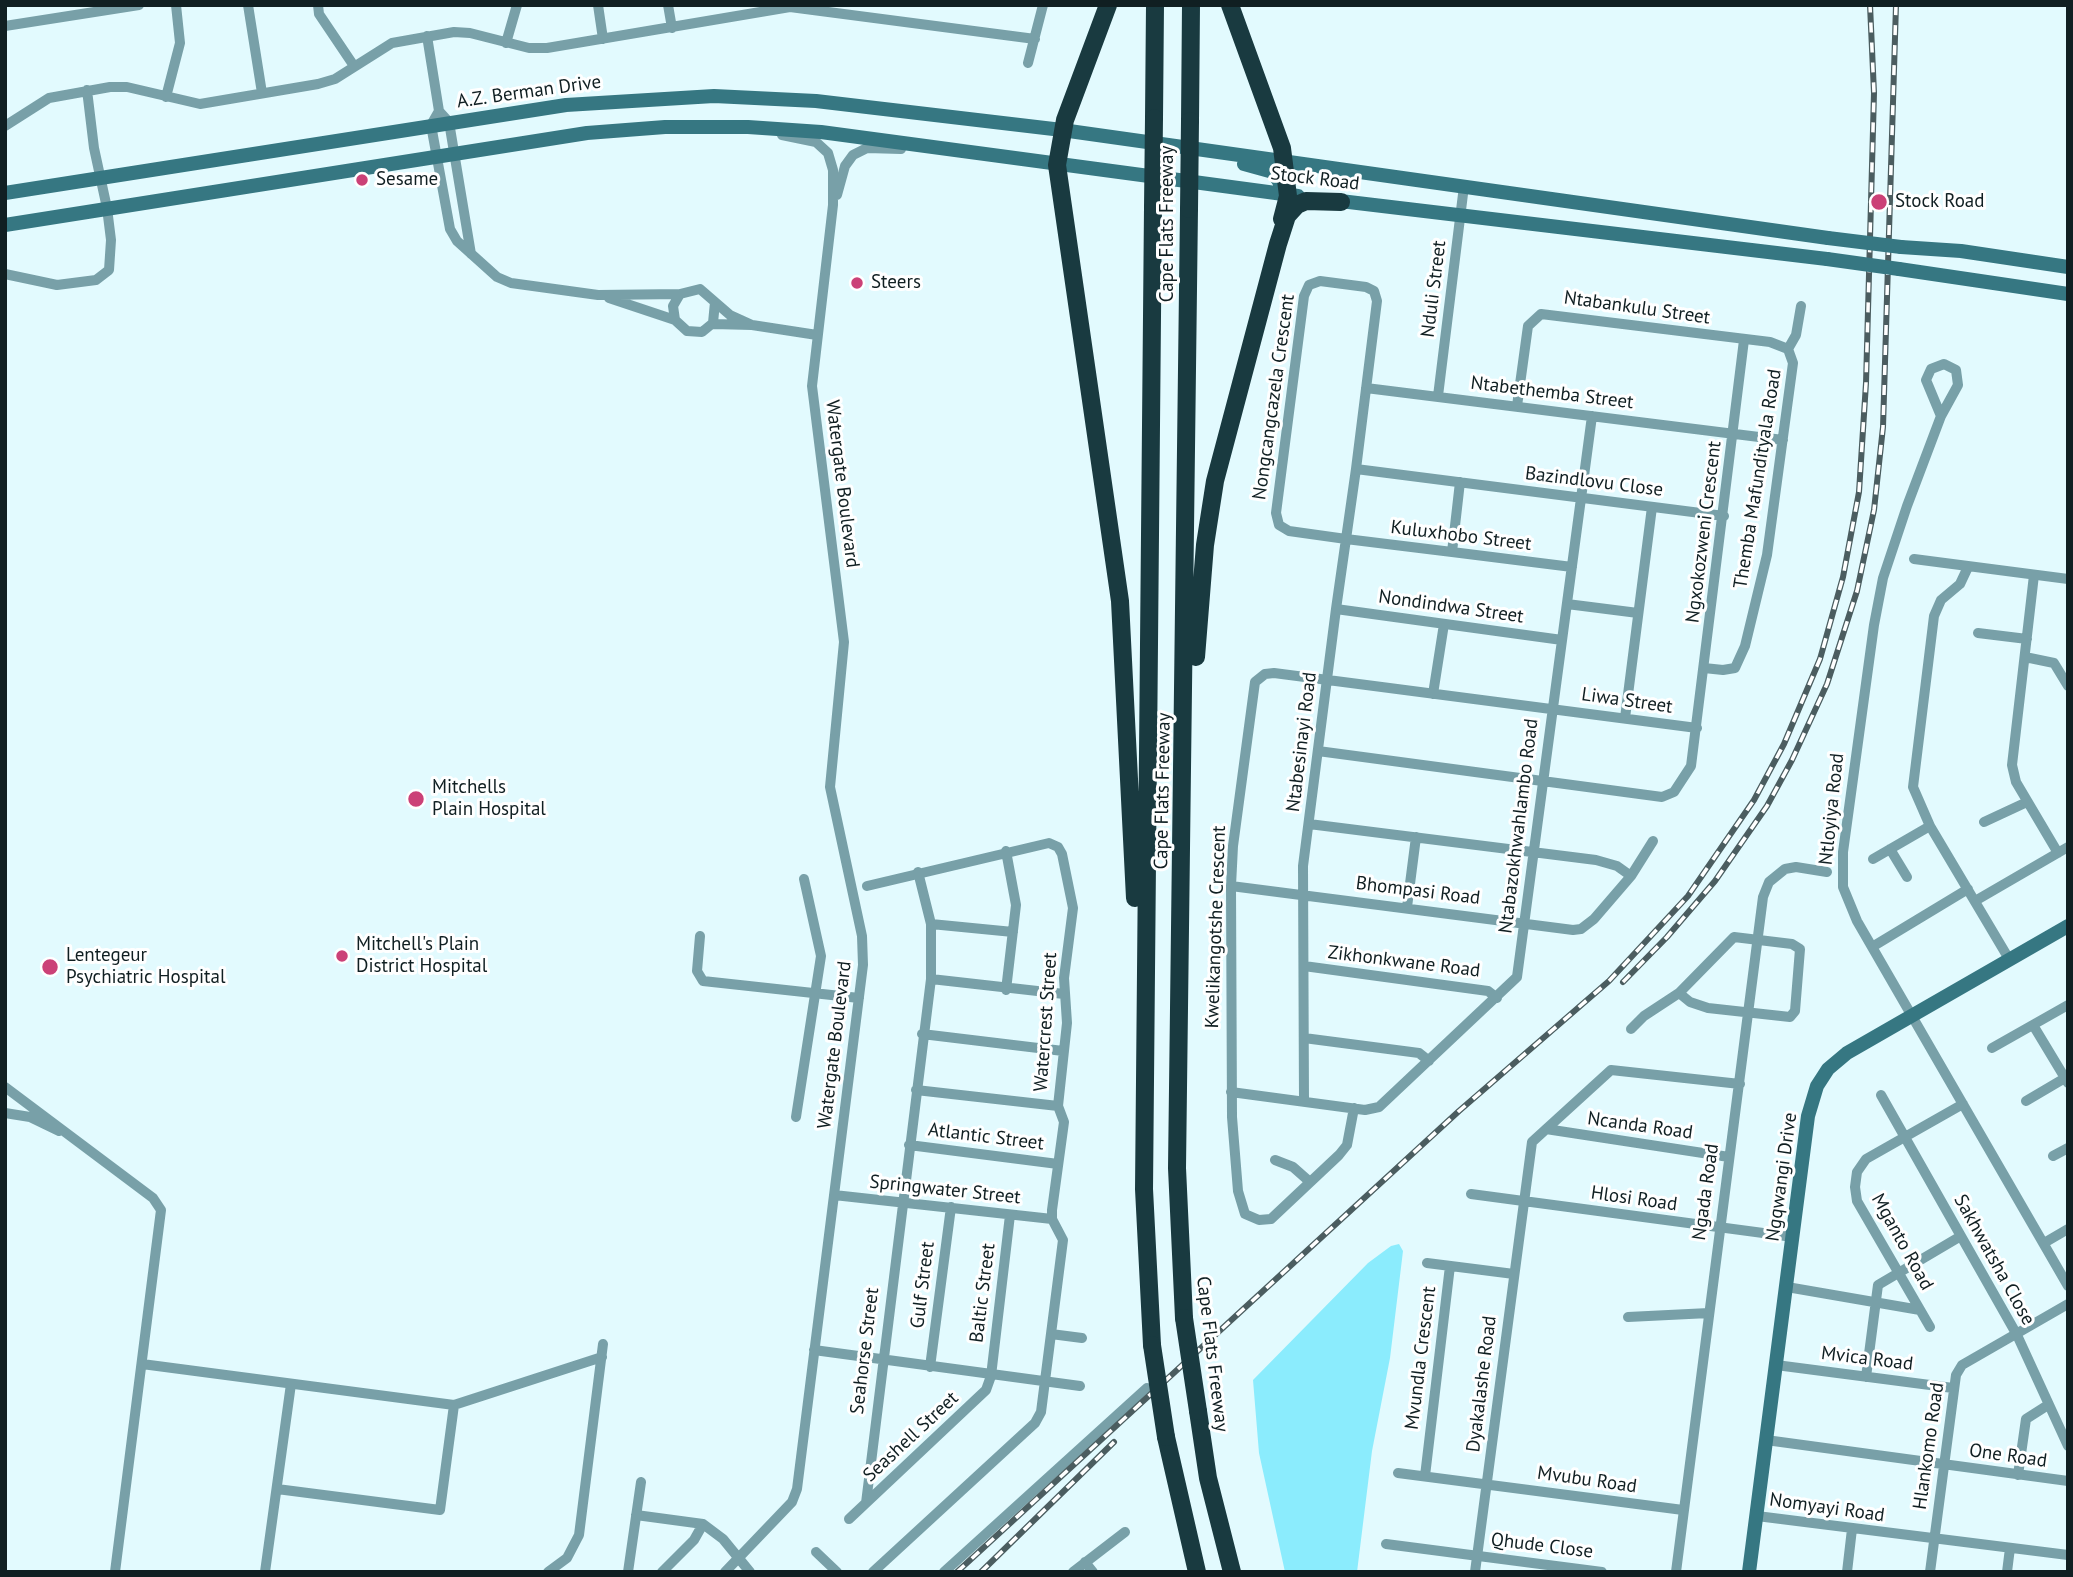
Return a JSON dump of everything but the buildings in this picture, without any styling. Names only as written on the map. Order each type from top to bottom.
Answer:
[{"type":"highway","points":[[1108,5],[1062,130],[1058,165],[1120,601],[1137,964],[1145,1020]]},
{"type":"highway","name":"Cape Flats Freeway","points":[[1155,5],[1145,1254],[1152,1345],[1166,1437],[1197,1572]]},
{"type":"highway","name":"Cape Flats Freeway","points":[[1191,5],[1185,750],[1177,1168],[1184,1318],[1209,1478],[1231,1572]]},
{"type":"highway","points":[[1185,750],[1193,717],[1210,513],[1237,392],[1288,195],[1285,162],[1230,5]]},
{"type":"highway","points":[[1237,392],[1287,216],[1300,203],[1341,202]]},
{"type":"main road","name":"A.Z. Berman Drive","points":[[5,193],[431,125],[444,117],[566,105],[714,96],[816,102],[1062,130]]},
{"type":"main road","points":[[5,225],[453,153],[636,128],[748,127],[821,132],[1058,165]]},
{"type":"main road","name":"Stock Road","points":[[1062,130],[1828,238],[1961,251],[2068,267]]},
{"type":"main road","points":[[1123,139],[1172,153],[1251,165],[1273,172],[1288,195]]},
{"type":"main road","name":"Stock Road","points":[[1058,165],[1460,217],[1827,259],[2068,295]]},
{"type":"main road","name":"Ngqwangi Drive","points":[[1749,1572],[1808,1116],[1817,1086],[1828,1069],[1847,1053],[2068,926]]},
{"type":"street","points":[[5,26],[139,5]]},
{"type":"street","points":[[166,97],[180,43],[176,5]]},
{"type":"street","points":[[247,5],[262,93]]},
{"type":"street","points":[[318,5],[319,14],[354,66]]},
{"type":"street","points":[[506,43],[517,5]]},
{"type":"street","points":[[598,5],[603,39]]},
{"type":"street","points":[[668,5],[672,28]]},
{"type":"street","points":[[1028,63],[1043,5]]},
{"type":"street","points":[[7,121],[49,98],[86,90],[120,86],[200,104],[327,82],[387,45],[426,36],[463,32],[537,49],[784,7],[825,8],[1035,39]]},
{"type":"street","points":[[426,36],[453,153],[471,254]]},
{"type":"street","points":[[5,274],[57,285],[103,277],[111,263],[107,208],[86,90]]},
{"type":"street","points":[[431,125],[450,229],[457,241],[497,277],[511,283],[598,295],[680,294],[700,289],[730,315],[752,325]]},
{"type":"street","name":"Watergate Boulevard","points":[[725,1572],[795,1497],[864,950],[830,787],[844,642],[812,386],[833,205],[832,162],[822,147],[807,139],[748,127]]},
{"type":"street","name":"Watergate Boulevard","points":[[833,205],[845,166],[862,150],[954,151]]},
{"type":"street","name":"Nduli Street","points":[[1438,396],[1464,186]]},
{"type":"street","name":"Nongcangcazela Crescent","points":[[1346,539],[1289,531],[1276,520],[1304,296],[1309,285],[1314,282],[1366,287],[1374,291],[1377,301],[1366,388]]},
{"type":"street","points":[[680,294],[673,306],[675,320],[680,327],[694,333],[713,324],[752,325],[817,335]]},
{"type":"street","points":[[598,295],[675,320]]},
{"type":"street","points":[[713,324],[716,316],[715,302]]},
{"type":"street","points":[[1788,349],[1796,335],[1801,306]]},
{"type":"street","name":"Ntabankulu Street","points":[[1517,406],[1528,326],[1541,314],[1744,340]]},
{"type":"street","name":"Themba Mafundityala Road","points":[[1704,668],[1735,668],[1745,646],[1767,555],[1793,363],[1788,349],[1770,342],[1744,340]]},
{"type":"street","name":"Ngxokozweni Crescent","points":[[1543,780],[1665,797],[1674,792],[1691,765],[1744,340]]},
{"type":"street","name":"Ntloyiya Road","points":[[1941,416],[1926,380],[1931,369],[1944,363],[1956,370],[1959,379],[1941,416],[1886,567],[1866,675],[1841,871],[1849,907],[2068,1286]]},
{"type":"street","name":"Ntabethemba Street","points":[[1366,388],[1783,440]]},
{"type":"street","name":"Ntabesinayi Road","points":[[1304,1102],[1303,894],[1309,824],[1366,388]]},
{"type":"street","name":"Ntabazokhwahlambo Road","points":[[1304,1102],[1370,1110],[1382,1105],[1517,977],[1592,416]]},
{"type":"street","name":"Bazindlovu Close","points":[[1356,469],[1724,516]]},
{"type":"street","points":[[1452,552],[1460,482]]},
{"type":"street","points":[[1625,718],[1652,507]]},
{"type":"street","name":"Kuluxhobo Street","points":[[1346,539],[1572,567]]},
{"type":"street","points":[[1914,559],[2068,579]]},
{"type":"street","points":[[1968,567],[1960,584],[1941,600],[1934,616],[1913,787],[1930,826],[2009,959]]},
{"type":"street","points":[[2034,575],[2012,765],[2016,782],[2058,853]]},
{"type":"street","points":[[1567,604],[1638,613]]},
{"type":"street","name":"Nondindwa Street","points":[[1336,609],[1562,640]]},
{"type":"street","points":[[1433,694],[1444,624]]},
{"type":"street","points":[[1978,633],[2027,639]]},
{"type":"street","points":[[2025,657],[2054,663],[2068,686]]},
{"type":"street","name":"Kwelikangotshe Crescent","points":[[1310,1182],[1270,1219],[1259,1220],[1245,1214],[1238,1191],[1231,1092],[1231,886],[1233,846],[1255,682],[1265,674],[1274,673],[1327,679]]},
{"type":"street","name":"Liwa Street","points":[[1327,679],[1697,728]]},
{"type":"street","points":[[1318,751],[1543,780]]},
{"type":"street","points":[[1984,822],[2027,802]]},
{"type":"street","points":[[1309,824],[1596,860],[1617,866],[1631,876]]},
{"type":"street","points":[[1873,859],[1930,826]]},
{"type":"street","points":[[1407,907],[1416,837]]},
{"type":"street","name":"Bhompasi Road","points":[[1231,886],[1581,929],[1631,876],[1653,841]]},
{"type":"street","name":"Watercrest Street","points":[[867,886],[1006,851],[1049,843],[1058,847],[1062,854],[1073,908],[1064,994],[1068,1009],[1058,1105],[1064,1122],[1052,1219],[1063,1240],[1041,1412],[1035,1423],[873,1572]]},
{"type":"street","points":[[1975,901],[2068,847]]},
{"type":"street","points":[[1890,849],[1907,877]]},
{"type":"street","points":[[1006,851],[1016,905],[1006,990]]},
{"type":"street","name":"Ngada Road","points":[[1676,1572],[1719,1228],[1766,889],[1776,875],[1790,868],[1827,872]]},
{"type":"street","points":[[902,1203],[931,979],[931,924],[918,872]]},
{"type":"street","points":[[796,1117],[820,946],[804,879]]},
{"type":"street","points":[[1872,947],[1968,889]]},
{"type":"street","points":[[931,924],[1013,932]]},
{"type":"street","points":[[700,936],[696,971],[700,980],[859,998]]},
{"type":"street","points":[[1631,1029],[1644,1016],[1679,993],[1729,940],[1737,937],[1792,944],[1800,949],[1802,959],[1795,1011],[1790,1017],[1699,1006],[1679,993]]},
{"type":"street","name":"Zikhonkwane Road","points":[[1304,966],[1488,991],[1497,998]]},
{"type":"street","points":[[931,979],[1006,990],[1064,994]]},
{"type":"street","points":[[1992,1048],[2068,1005]]},
{"type":"street","points":[[2026,1101],[2066,1080],[2034,1025]]},
{"type":"street","points":[[922,1034],[1063,1051]]},
{"type":"street","points":[[1304,1038],[1419,1053],[1429,1060]]},
{"type":"street","name":"Dyakalashe Road","points":[[1475,1572],[1530,1147],[1611,1070],[1740,1084]]},
{"type":"street","points":[[5,1087],[153,1198],[161,1210],[115,1572]]},
{"type":"street","points":[[916,1090],[1058,1105]]},
{"type":"street","points":[[1231,1092],[1304,1102]]},
{"type":"street","name":"Sakhwatsha Close","points":[[1881,1095],[2017,1335],[2068,1446]]},
{"type":"street","name":"Mganto Road","points":[[1930,1327],[1857,1202],[1857,1172],[1866,1159],[1963,1104]]},
{"type":"street","points":[[1275,1160],[1293,1167],[1310,1182],[1343,1151],[1354,1108]]},
{"type":"street","points":[[5,1113],[30,1117],[66,1134]]},
{"type":"street","name":"Ncanda Road","points":[[1546,1129],[1729,1157]]},
{"type":"street","name":"Atlantic Street","points":[[909,1145],[1058,1164]]},
{"type":"street","points":[[2053,1156],[2068,1148]]},
{"type":"street","name":"Hlosi Road","points":[[1471,1194],[1793,1237]]},
{"type":"street","name":"Springwater Street","points":[[834,1195],[1052,1219]]},
{"type":"street","name":"Seahorse Street","points":[[866,1503],[881,1359],[902,1203]]},
{"type":"street","name":"Gulf Street","points":[[930,1367],[951,1208]]},
{"type":"street","name":"Baltic Street","points":[[990,1376],[1010,1215]]},
{"type":"street","points":[[2044,1242],[2068,1229]]},
{"type":"street","points":[[1867,1377],[1878,1285],[1961,1236]]},
{"type":"street","points":[[1427,1263],[1450,1266]]},
{"type":"street","name":"Mvundla Crescent","points":[[1425,1476],[1450,1266],[1514,1273]]},
{"type":"street","points":[[1787,1287],[1920,1310]]},
{"type":"street","name":"Hlankomo Road","points":[[1930,1572],[1953,1388],[1962,1365],[2068,1304]]},
{"type":"street","points":[[1628,1317],[1709,1313]]},
{"type":"street","points":[[1051,1334],[1082,1338]]},
{"type":"street","points":[[548,1572],[567,1558],[579,1535],[603,1344]]},
{"type":"street","points":[[814,1350],[990,1376],[1080,1386]]},
{"type":"street","points":[[142,1364],[454,1405],[602,1357]]},
{"type":"street","name":"Mvica Road","points":[[1776,1365],[1953,1388]]},
{"type":"street","name":"Seashell Street","points":[[849,1519],[982,1395],[990,1376]]},
{"type":"street","points":[[265,1572],[291,1384]]},
{"type":"street","points":[[944,1572],[1147,1388]]},
{"type":"street","points":[[277,1489],[440,1510],[454,1405]]},
{"type":"street","points":[[2018,1475],[2026,1419],[2048,1405]]},
{"type":"street","name":"One Road","points":[[1766,1440],[2068,1481]]},
{"type":"street","points":[[1398,1473],[1487,1484]]},
{"type":"street","points":[[628,1572],[641,1482]]},
{"type":"street","name":"Mvubu Road","points":[[1487,1484],[1683,1510]]},
{"type":"street","points":[[636,1515],[703,1524],[740,1558],[750,1572]]},
{"type":"street","name":"Nomyayi Road","points":[[1757,1516],[2068,1555]]},
{"type":"street","points":[[662,1572],[694,1540],[703,1524]]},
{"type":"street","points":[[1847,1572],[1852,1529]]},
{"type":"street","points":[[1073,1572],[1125,1532]]},
{"type":"street","name":"Qhude Close","points":[[1386,1544],[1602,1572]]},
{"type":"street","points":[[2007,1572],[2010,1548]]},
{"type":"street","points":[[816,1552],[837,1572]]},
{"type":"street","points":[[1085,1562],[1093,1572]]},
{"type":"shaded area","points":[[1399,1244],[1403,1251],[1390,1358],[1372,1451],[1357,1572],[1285,1572],[1259,1453],[1253,1380],[1368,1263],[1391,1246]]},
{"type":"railway","points":[[957,1572],[1459,1111],[1609,981],[1688,896],[1754,800],[1784,744],[1820,659],[1843,577],[1859,492],[1866,383],[1874,93],[1870,5]]},
{"type":"railway","points":[[1623,982],[1667,937],[1715,881],[1767,806],[1792,760],[1827,684],[1857,591],[1874,510],[1883,427],[1896,5]]},
{"type":"railway","points":[[981,1572],[1114,1442]]},
{"type":"place","name":"Sesame","points":[[362,180]]},
{"type":"place","name":"Stock Road","points":[[1879,202]]},
{"type":"place","name":"Steers","points":[[857,283]]},
{"type":"place","name":"Mitchells Plain Hospital","points":[[416,799]]},
{"type":"place","name":"Mitchell's Plain District Hospital","points":[[342,956]]},
{"type":"place","name":"Lentegeur Psychiatric Hospital","points":[[50,967]]}]
